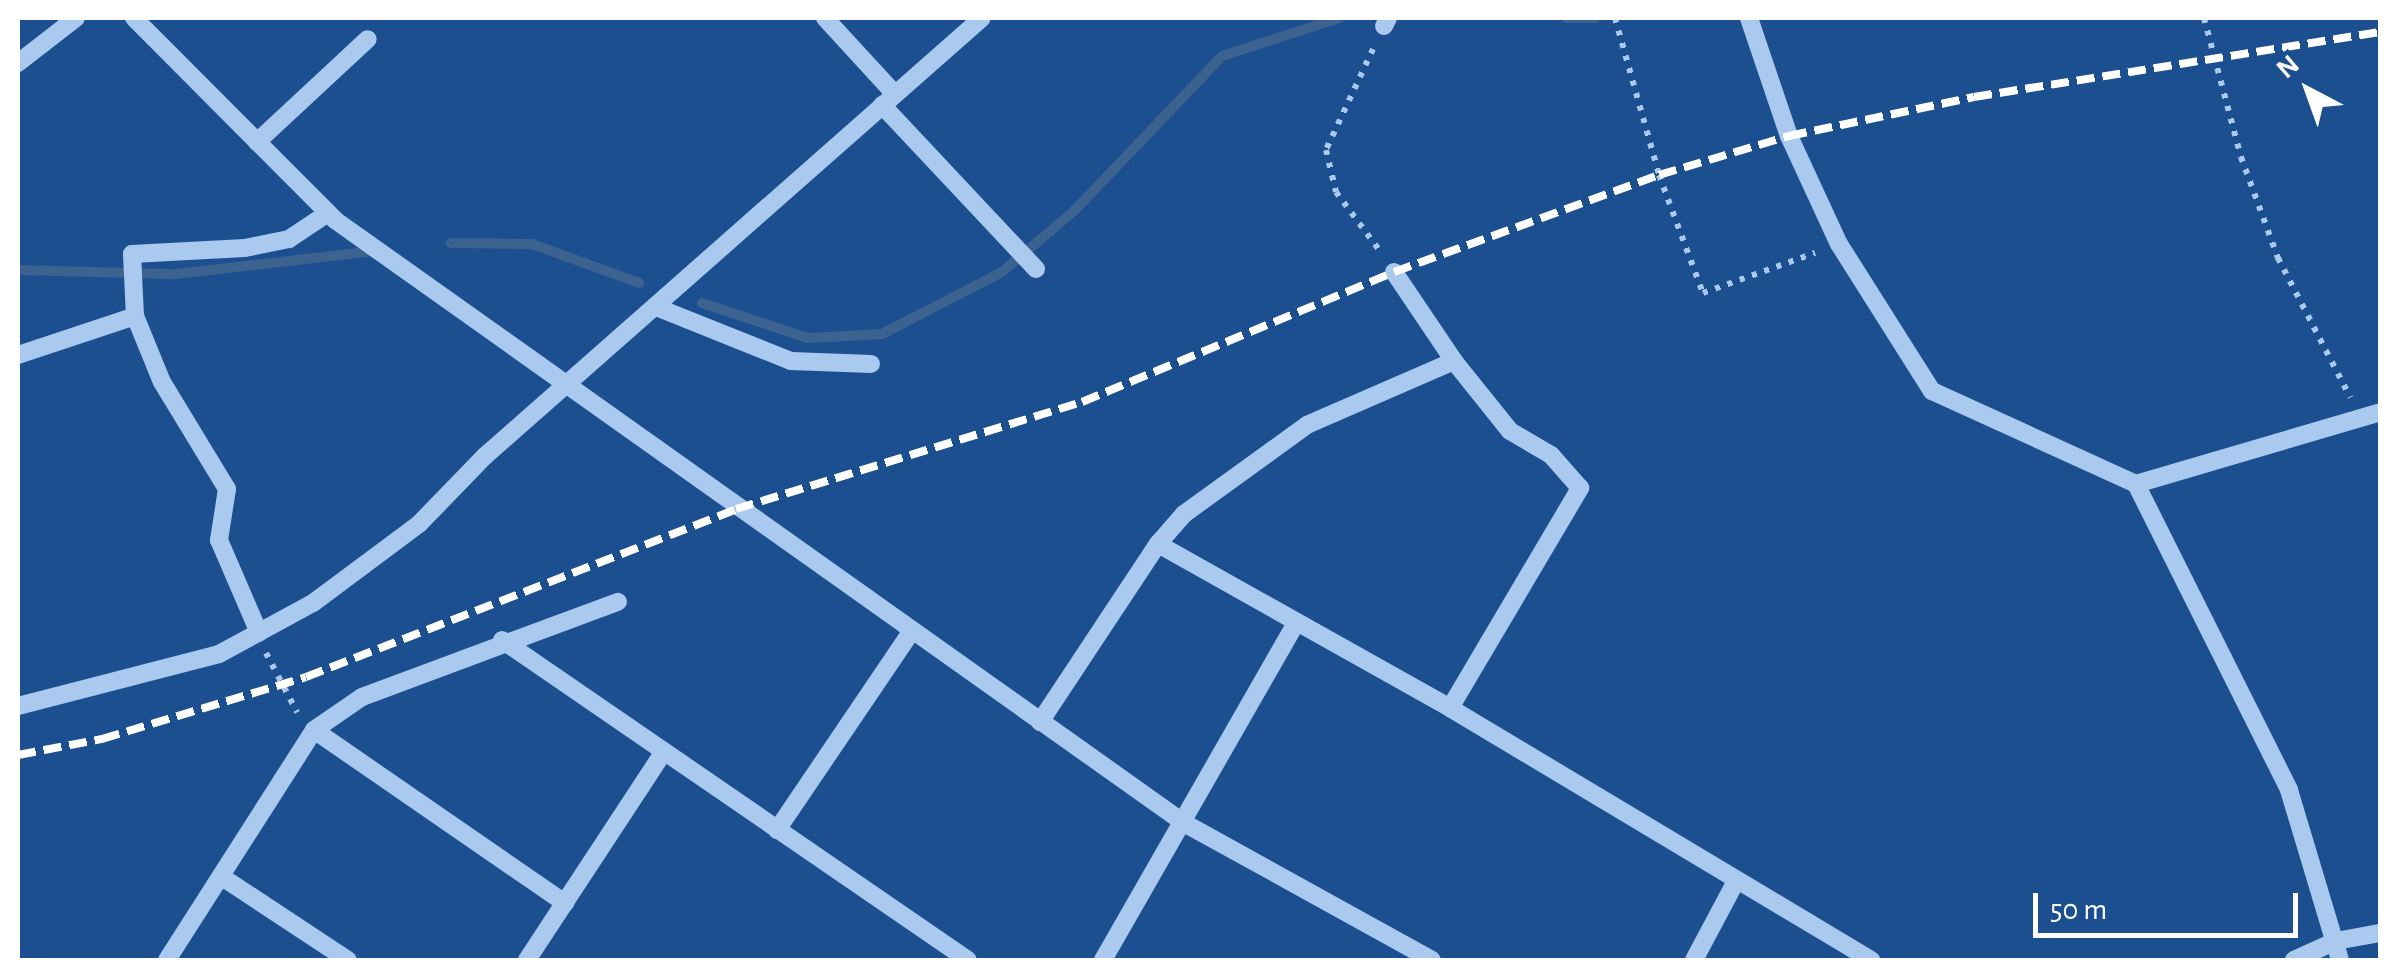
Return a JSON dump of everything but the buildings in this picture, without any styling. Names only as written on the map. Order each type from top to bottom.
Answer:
[{"type":"street","points":[[18,63],[76,18]]},
{"type":"street","points":[[134,18],[328,212],[911,632],[1184,823],[1432,960]]},
{"type":"street","points":[[824,18],[888,100],[1036,269]]},
{"type":"street","points":[[18,706],[220,654],[312,603],[419,524],[485,456],[982,18]]},
{"type":"street","points":[[1750,18],[1789,136],[1839,244],[1932,391],[2136,484],[2289,790],[2340,960]]},
{"type":"street","points":[[258,142],[368,38]]},
{"type":"street","points":[[259,633],[219,540],[227,489],[162,382],[135,316],[132,254],[274,242],[328,212]]},
{"type":"street","points":[[1394,272],[1454,362],[1510,432],[1551,456],[1580,488],[1450,708]]},
{"type":"street","points":[[656,307],[791,361],[871,364]]},
{"type":"street","points":[[18,355],[135,316]]},
{"type":"street","points":[[1040,722],[1158,544],[1184,514],[1307,425],[1454,362]]},
{"type":"street","points":[[2136,484],[2380,412]]},
{"type":"street","points":[[1158,544],[1450,708],[1735,883],[1871,960]]},
{"type":"street","points":[[167,960],[224,879],[314,730],[362,697],[502,640],[618,602]]},
{"type":"street","points":[[1103,960],[1295,624]]},
{"type":"street","points":[[777,830],[911,632]]},
{"type":"street","points":[[502,640],[968,960]]},
{"type":"street","points":[[314,730],[565,903]]},
{"type":"street","points":[[527,960],[663,753]]},
{"type":"street","points":[[224,879],[348,960]]},
{"type":"street","points":[[1694,960],[1735,883]]},
{"type":"street","points":[[2294,960],[2336,941],[2380,933]]},
{"type":"path","points":[[1615,18],[1658,175],[1702,293],[1839,244]]},
{"type":"path","points":[[2204,18],[2241,158],[2278,258],[2361,418]]},
{"type":"path","points":[[1386,22],[1326,150],[1336,192],[1394,272]]},
{"type":"path","points":[[259,633],[284,698],[314,730]]},
{"type":"waterway","points":[[702,303],[808,338],[882,334],[1002,272],[1074,211],[1222,56],[1339,18]]},
{"type":"waterway","points":[[1567,18],[1595,18]]},
{"type":"waterway","points":[[451,243],[532,244],[639,283]]},
{"type":"waterway","points":[[18,270],[176,274],[375,251]]},
{"type":"railway","points":[[18,755],[102,739],[306,677],[736,509],[1082,402],[1394,272],[1659,175],[1789,136],[1974,97],[2380,32]]}]
